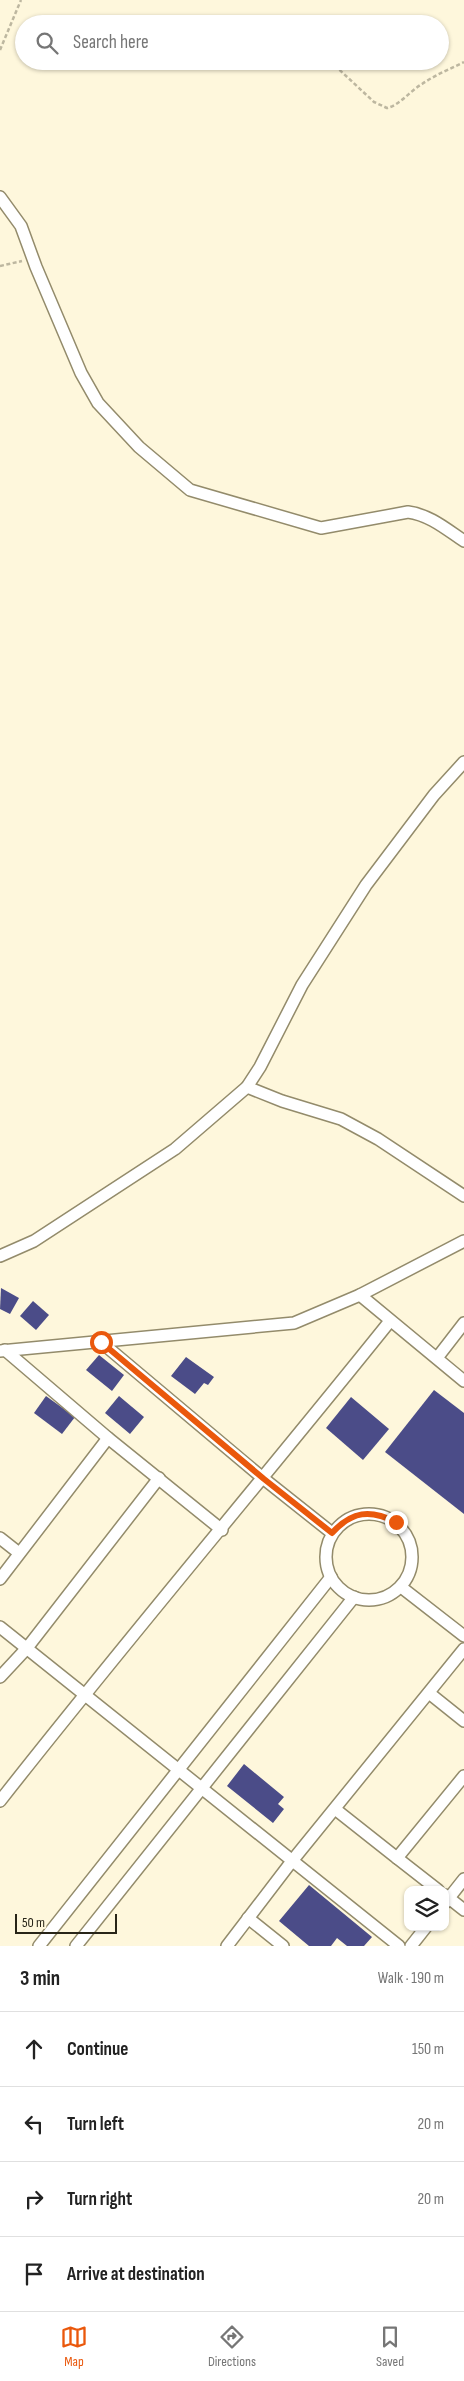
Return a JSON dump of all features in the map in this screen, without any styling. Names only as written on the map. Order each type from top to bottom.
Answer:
[{"type":"street","points":[[0,197],[21,226],[33,260],[81,374],[98,403],[139,447],[190,490],[321,528],[408,512],[419,513],[429,517],[464,541]]},
{"type":"street","points":[[0,1256],[34,1241],[175,1150],[247,1087],[260,1067],[302,985],[366,885],[434,795],[464,762]]},
{"type":"street","points":[[247,1087],[282,1101],[341,1119],[378,1139],[464,1196]]},
{"type":"street","points":[[2,1350],[294,1323],[360,1295],[464,1241]]},
{"type":"street","points":[[360,1295],[464,1380]]},
{"type":"street","points":[[0,1801],[85,1693],[264,1479],[390,1321]]},
{"type":"street","points":[[437,1358],[464,1323]]},
{"type":"street","points":[[101,1342],[264,1479],[332,1533]]},
{"type":"street","points":[[2,1350],[222,1530]]},
{"type":"street","points":[[0,1579],[108,1438]]},
{"type":"street","points":[[0,1678],[27,1648],[159,1478]]},
{"type":"street","points":[[366,1513],[382,1515],[396,1522],[406,1533],[411,1543],[413,1558],[410,1573],[402,1587],[385,1597],[371,1600],[354,1598],[341,1590],[331,1577],[326,1563],[327,1548],[332,1533],[352,1517],[366,1513]]},
{"type":"street","points":[[0,1538],[19,1553]]},
{"type":"street","points":[[39,1946],[331,1577]]},
{"type":"street","points":[[402,1587],[464,1636]]},
{"type":"street","points":[[76,1946],[204,1789],[354,1598]]},
{"type":"street","points":[[0,1627],[85,1693],[178,1770],[399,1946]]},
{"type":"street","points":[[227,1946],[292,1861],[464,1649]]},
{"type":"street","points":[[429,1693],[464,1721]]},
{"type":"street","points":[[397,1858],[464,1776]]},
{"type":"street","points":[[335,1809],[433,1886]]},
{"type":"street","points":[[449,1896],[464,1879]]},
{"type":"street","points":[[449,1901],[464,1910]]},
{"type":"street","points":[[248,1918],[283,1946]]},
{"type":"street","points":[[411,1946],[423,1931]]},
{"type":"path","points":[[0,50],[21,0]]},
{"type":"path","points":[[449,69],[464,62]]},
{"type":"path","points":[[340,70],[374,102],[387,108],[396,105],[421,84],[447,70]]},
{"type":"path","points":[[0,266],[33,260]]},
{"type":"building","points":[[1,1288],[19,1298],[10,1314],[0,1309]]},
{"type":"building","points":[[33,1301],[49,1315],[36,1330],[20,1316]]},
{"type":"building","points":[[99,1355],[124,1375],[112,1391],[86,1370]]},
{"type":"building","points":[[186,1357],[214,1377],[208,1385],[204,1383],[195,1394],[171,1376]]},
{"type":"building","points":[[434,1390],[464,1413],[464,1514],[385,1452]]},
{"type":"building","points":[[46,1396],[75,1417],[62,1434],[34,1413]]},
{"type":"building","points":[[119,1396],[144,1417],[130,1434],[105,1413]]},
{"type":"building","points":[[351,1397],[389,1429],[363,1460],[326,1428]]},
{"type":"building","points":[[244,1764],[284,1797],[278,1804],[284,1809],[273,1823],[227,1786]]},
{"type":"building","points":[[309,1885],[372,1937],[364,1946],[347,1946],[337,1938],[331,1946],[309,1946],[279,1921]]},
{"type":"route","points":[[101,1342],[264,1479],[332,1533],[339,1525],[352,1517],[366,1513],[382,1515],[396,1522]]}]
